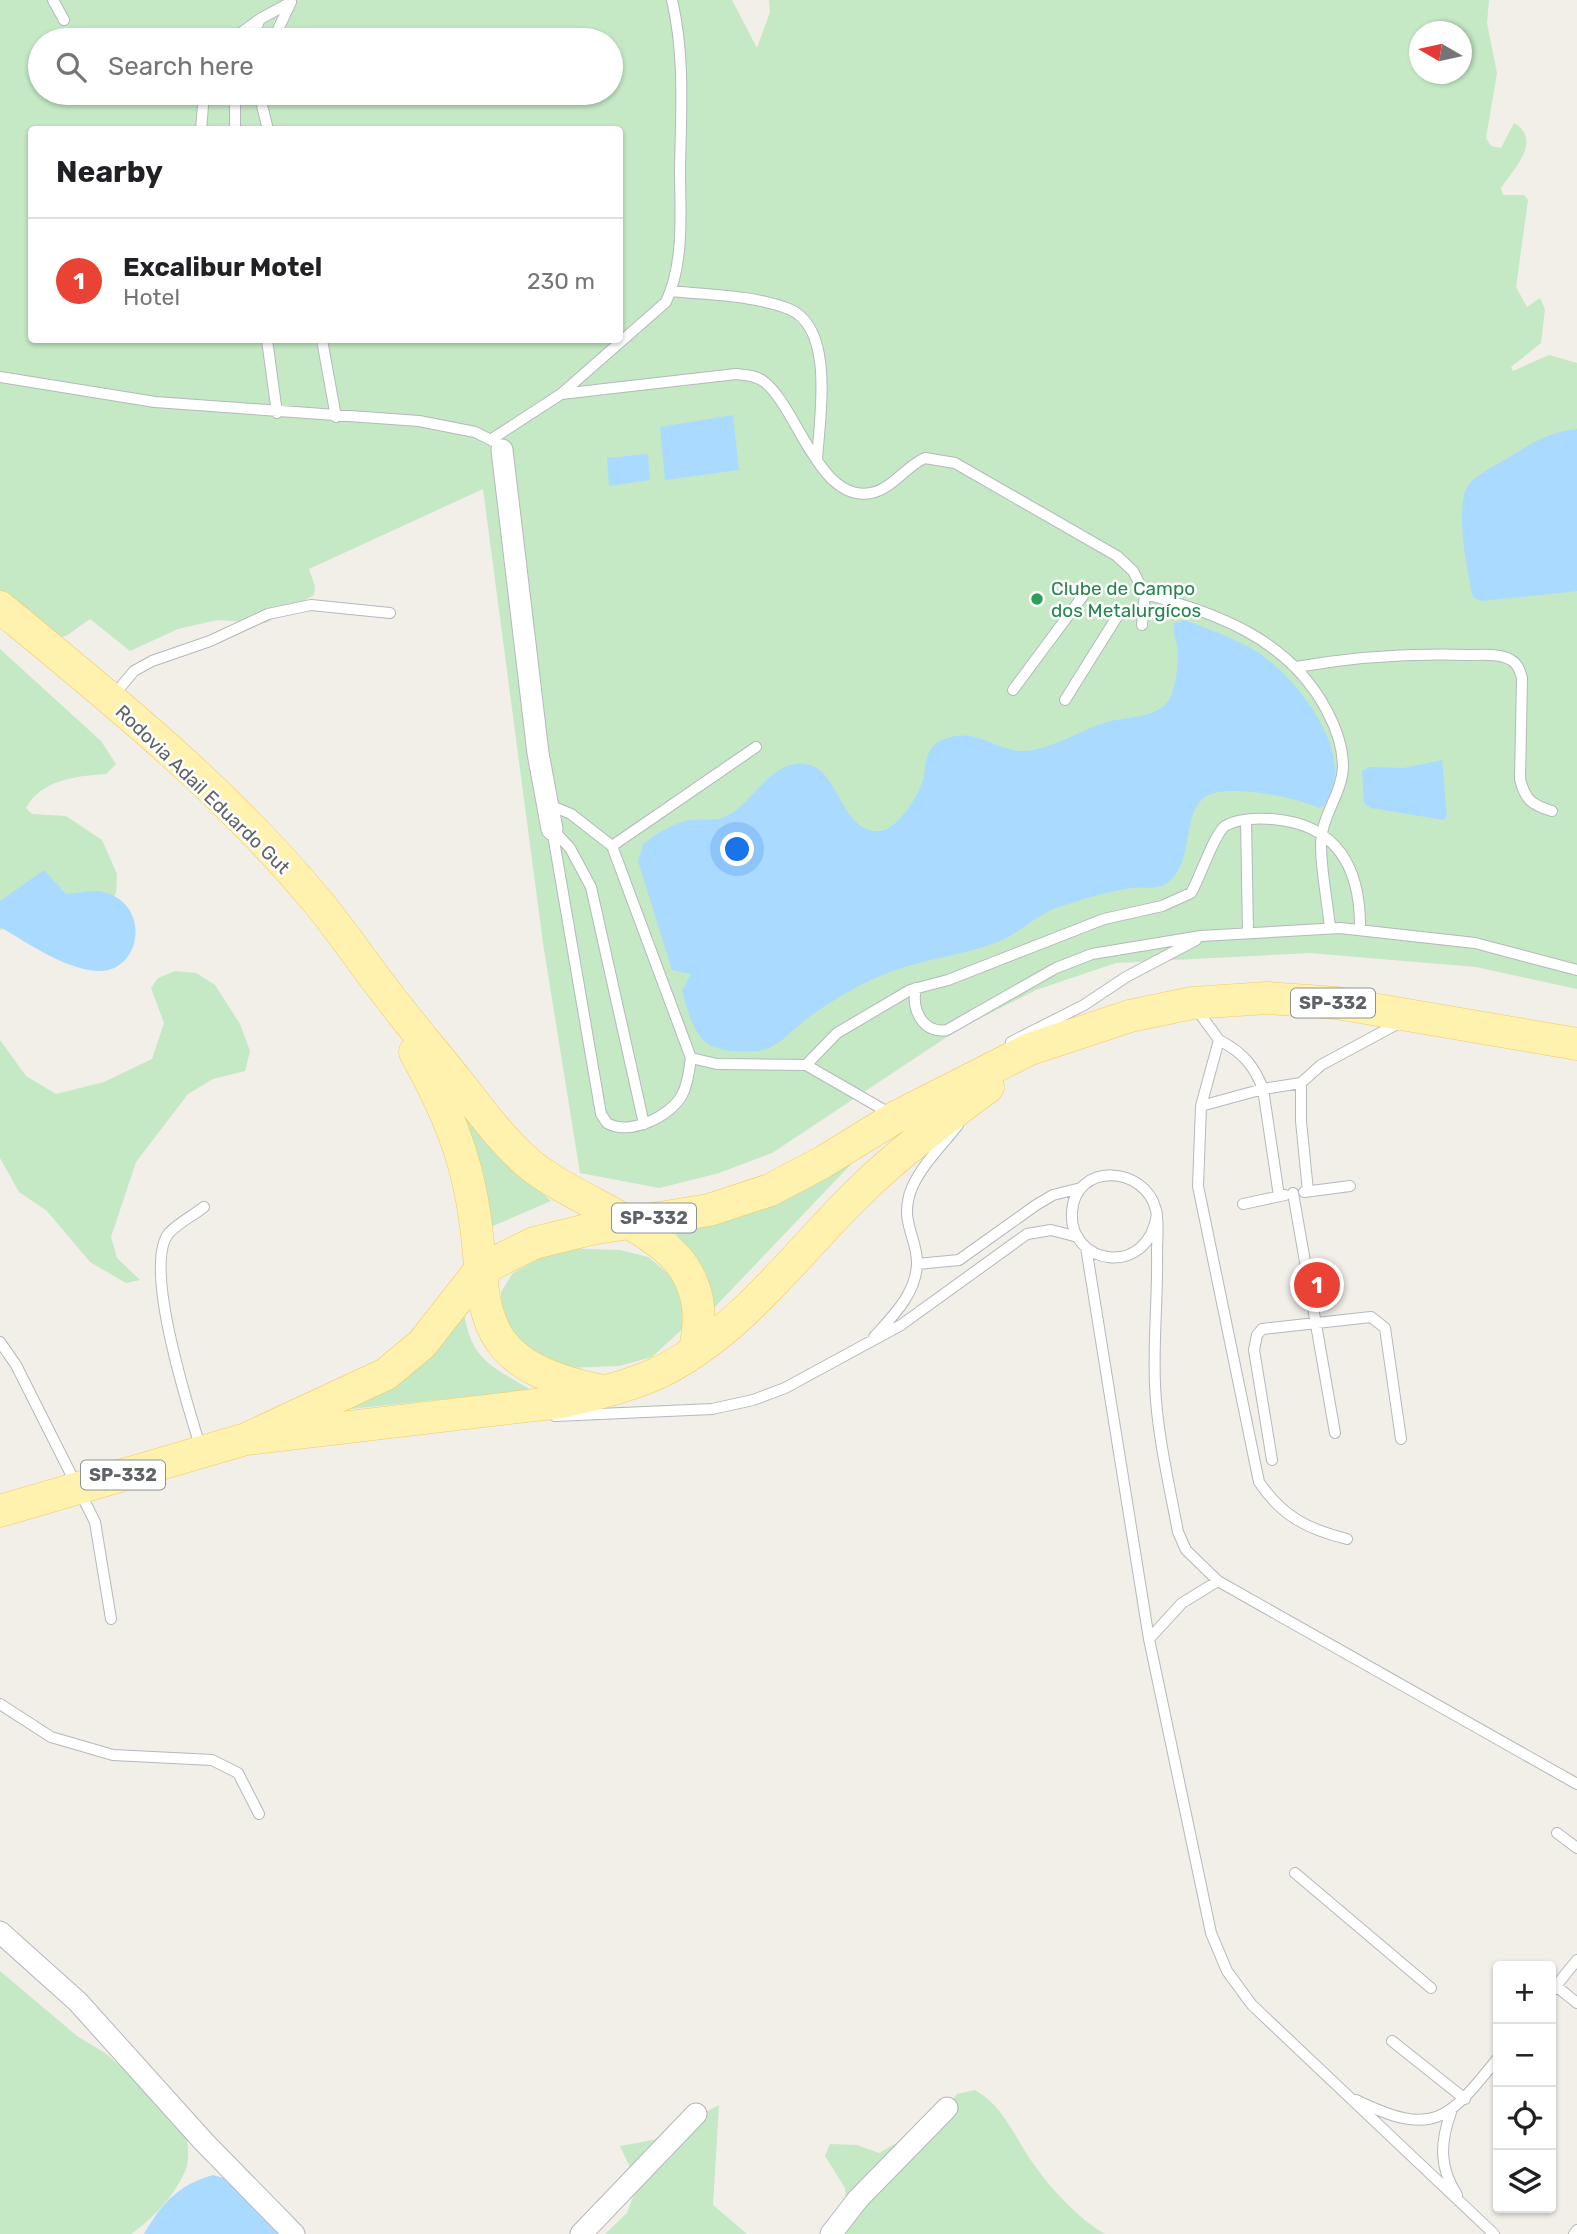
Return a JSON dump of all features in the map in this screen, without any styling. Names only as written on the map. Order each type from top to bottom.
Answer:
[{"type":"main road","name":"Rodovia Adail Eduardo Gut","points":[[0,607],[109,700],[260,837],[312,894],[384,991],[497,1130],[527,1162],[559,1185],[625,1223]]},
{"type":"main road","name":"Rodovia Adail Eduardo Gut","points":[[384,991],[459,1144],[470,1188],[480,1270]]},
{"type":"main road","name":"SP-332","points":[[0,1511],[246,1439],[332,1401],[404,1362],[480,1270],[534,1243],[561,1234],[709,1210],[770,1190],[823,1162],[896,1117],[1030,1049],[1142,1013],[1192,1003],[1267,998],[1337,1003],[1577,1044]]},
{"type":"main road","name":"SP-332","points":[[246,1439],[561,1402],[607,1392],[661,1371],[695,1349],[753,1304],[856,1195],[934,1127],[987,1072],[1090,1029]]},
{"type":"main road","points":[[625,1223],[656,1240],[684,1267],[698,1303],[700,1324],[695,1349]]},
{"type":"main road","points":[[480,1270],[487,1317],[506,1348],[544,1373],[570,1384],[607,1392]]},
{"type":"street","points":[[497,445],[538,752],[552,829]]},
{"type":"street","points":[[0,1932],[78,2002],[204,2142],[294,2234]]},
{"type":"street","points":[[831,2234],[858,2199],[947,2108]]},
{"type":"street","points":[[581,2234],[696,2115]]},
{"type":"lane","points":[[53,0],[64,20]]},
{"type":"lane","points":[[623,340],[666,302],[671,291],[679,242],[682,74],[672,0]]},
{"type":"lane","points":[[248,28],[292,1]]},
{"type":"lane","points":[[279,28],[292,1]]},
{"type":"lane","points":[[256,28],[260,19]]},
{"type":"lane","points":[[201,126],[203,105]]},
{"type":"lane","points":[[235,105],[235,126]]},
{"type":"lane","points":[[262,105],[267,126]]},
{"type":"lane","points":[[671,291],[737,298],[791,310],[808,327],[818,344],[822,372],[817,460]]},
{"type":"lane","points":[[267,343],[277,413]]},
{"type":"lane","points":[[323,343],[337,417]]},
{"type":"lane","points":[[0,377],[155,402],[277,413],[419,421],[463,429],[497,445],[619,343]]},
{"type":"lane","points":[[561,394],[736,374],[756,377],[772,390],[817,460],[837,484],[857,493],[879,491],[925,458],[955,463],[1117,556],[1133,571],[1145,594],[1142,625]]},
{"type":"lane","points":[[1013,690],[1085,593]]},
{"type":"lane","points":[[1145,594],[1191,606],[1239,626],[1275,648],[1296,667],[1319,696],[1340,745],[1341,782],[1321,834],[1330,928]]},
{"type":"lane","points":[[109,700],[134,671],[152,661],[210,641],[268,614],[311,605],[390,613]]},
{"type":"lane","points":[[1065,700],[1120,612]]},
{"type":"lane","points":[[1296,667],[1351,657],[1408,653],[1495,656],[1511,660],[1518,666],[1522,678],[1522,789],[1534,806],[1552,811]]},
{"type":"lane","points":[[612,846],[756,747]]},
{"type":"lane","points":[[547,804],[571,814],[612,846],[691,1058],[687,1084],[681,1098],[671,1108],[644,1124],[626,1128],[614,1127],[601,1114],[552,829]]},
{"type":"lane","points":[[1246,820],[1248,933]]},
{"type":"lane","points":[[806,1065],[837,1033],[873,1010],[916,988],[948,980],[1104,919],[1162,906],[1191,893],[1222,828],[1246,820],[1280,820],[1321,834],[1336,845],[1355,877],[1360,930]]},
{"type":"lane","points":[[552,829],[570,848],[591,887],[644,1124]]},
{"type":"lane","points":[[916,988],[915,1006],[919,1016],[928,1029],[938,1032],[947,1030],[1056,968],[1092,954],[1201,936],[1330,928],[1475,943],[1577,970]]},
{"type":"lane","points":[[1004,1046],[1084,1004],[1126,977],[1201,936]]},
{"type":"lane","points":[[1192,1003],[1219,1040],[1241,1053],[1264,1089],[1279,1196]]},
{"type":"lane","points":[[1201,1106],[1264,1089],[1301,1083],[1321,1065],[1414,1015]]},
{"type":"lane","points":[[1219,1040],[1201,1106],[1198,1186],[1259,1482],[1273,1504],[1314,1531],[1347,1539]]},
{"type":"lane","points":[[691,1058],[717,1064],[806,1065],[896,1117]]},
{"type":"lane","points":[[951,1089],[987,1072]]},
{"type":"lane","points":[[867,1345],[904,1302],[917,1264],[909,1233],[908,1199],[916,1181],[987,1072]]},
{"type":"lane","points":[[1301,1083],[1301,1121],[1308,1191]]},
{"type":"lane","points":[[917,1264],[959,1260],[1036,1205],[1053,1195],[1081,1188],[1102,1175],[1127,1176],[1147,1191],[1157,1214],[1154,1383],[1173,1508],[1178,1532],[1186,1550],[1219,1581],[1577,1784]]},
{"type":"lane","points":[[1243,1204],[1350,1186]]},
{"type":"lane","points":[[1081,1188],[1072,1212],[1078,1237],[1086,1247],[1101,1256],[1117,1258],[1133,1254],[1146,1244],[1154,1230],[1157,1214]]},
{"type":"lane","points":[[1293,1194],[1335,1433]]},
{"type":"lane","points":[[202,1452],[177,1367],[163,1300],[161,1259],[168,1234],[204,1207]]},
{"type":"lane","points":[[468,1413],[582,1417],[712,1409],[753,1400],[785,1388],[867,1345],[930,1307],[1027,1234],[1051,1230],[1078,1237]]},
{"type":"lane","points":[[1086,1247],[1149,1639],[1210,1933],[1227,1971],[1252,2005],[1494,2234]]},
{"type":"lane","points":[[1272,1460],[1254,1350],[1257,1335],[1262,1329],[1371,1317],[1385,1328],[1401,1439]]},
{"type":"lane","points":[[0,1342],[16,1365],[79,1488],[100,1539],[111,1619]]},
{"type":"lane","points":[[1149,1639],[1182,1603],[1219,1581]]},
{"type":"lane","points":[[0,1704],[51,1737],[113,1755],[212,1759],[238,1773],[259,1814]]},
{"type":"lane","points":[[1557,1833],[1577,1848]]},
{"type":"lane","points":[[1295,1873],[1431,1988]]},
{"type":"lane","points":[[1556,1985],[1577,1960]]},
{"type":"lane","points":[[1556,1991],[1577,2003]]},
{"type":"lane","points":[[1392,2040],[1465,2099]]},
{"type":"lane","points":[[1468,2212],[1444,2173],[1443,2134],[1451,2112],[1493,2064]]},
{"type":"lane","points":[[1347,2096],[1402,2120],[1451,2112]]},
{"type":"green space","name":"Clube de Campo dos Metalurgícos","points":[[0,0],[732,0],[757,48],[770,12],[769,0],[1489,0],[1487,23],[1497,73],[1486,138],[1491,146],[1501,148],[1514,123],[1526,138],[1523,155],[1501,188],[1503,195],[1524,195],[1528,200],[1516,287],[1527,307],[1540,298],[1545,309],[1541,343],[1511,367],[1513,371],[1549,355],[1577,363],[1577,989],[1476,967],[1309,953],[1116,963],[1036,990],[959,1029],[772,1153],[719,1173],[659,1188],[580,1173],[543,943],[483,489],[309,569],[315,586],[314,595],[266,623],[217,620],[178,629],[130,651],[90,619],[66,636],[36,640],[0,617]]},
{"type":"green space","points":[[0,649],[101,741],[116,764],[106,774],[72,778],[51,785],[33,798],[26,808],[32,814],[66,816],[102,840],[117,874],[116,893],[109,906],[16,923],[0,930]]},
{"type":"green space","points":[[175,971],[196,973],[215,985],[240,1024],[250,1051],[245,1071],[213,1079],[188,1094],[136,1162],[111,1237],[117,1258],[140,1280],[126,1283],[90,1262],[47,1211],[19,1192],[0,1158],[0,1040],[26,1076],[56,1094],[104,1082],[152,1059],[164,1023],[151,988],[158,978]]},
{"type":"green space","points":[[454,1105],[500,1155],[551,1201],[486,1229]]},
{"type":"green space","points":[[856,1159],[711,1311],[706,1273],[673,1230],[715,1225],[758,1209]]},
{"type":"green space","points":[[558,1248],[620,1250],[648,1257],[682,1285],[690,1322],[652,1357],[619,1366],[566,1368],[533,1350],[514,1338],[502,1314],[501,1292],[513,1273]]},
{"type":"green space","points":[[463,1306],[466,1324],[476,1349],[492,1366],[531,1390],[331,1411]]},
{"type":"green space","points":[[0,1971],[77,2036],[105,2053],[160,2100],[187,2130],[188,2160],[182,2178],[163,2205],[131,2234],[0,2234]]},
{"type":"green space","points":[[975,2090],[1002,2114],[1035,2166],[1058,2194],[1085,2220],[1105,2234],[829,2234],[848,2221],[845,2188],[825,2156],[830,2144],[857,2145],[879,2153],[938,2120],[957,2094]]},
{"type":"green space","points":[[719,2105],[713,2205],[747,2234],[605,2234],[627,2213],[638,2184],[620,2146],[653,2140]]},
{"type":"water","points":[[733,415],[739,470],[665,480],[660,427]]},
{"type":"water","points":[[1577,429],[1577,591],[1483,601],[1473,598],[1463,537],[1465,491],[1471,482],[1486,471],[1536,442],[1560,432]]},
{"type":"water","points":[[648,454],[650,480],[609,486],[607,458]]},
{"type":"water","points":[[1184,620],[1249,647],[1264,656],[1294,684],[1319,720],[1334,758],[1334,786],[1329,802],[1319,808],[1261,793],[1215,793],[1205,797],[1198,805],[1181,864],[1176,875],[1163,885],[1124,889],[1073,902],[1047,912],[1000,941],[882,975],[860,985],[809,1017],[772,1047],[757,1051],[723,1050],[703,1040],[692,1021],[682,991],[691,974],[672,970],[638,861],[643,844],[679,823],[727,816],[737,810],[775,773],[797,764],[810,765],[820,771],[857,823],[867,829],[887,829],[900,818],[917,794],[928,754],[938,742],[951,737],[974,737],[1025,751],[1058,742],[1100,724],[1150,714],[1164,706],[1171,695],[1177,671],[1178,653],[1174,627],[1175,623]]},
{"type":"water","points":[[1442,760],[1447,816],[1444,820],[1371,808],[1364,803],[1362,771],[1369,767],[1404,768]]},
{"type":"water","points":[[44,870],[66,894],[103,892],[119,899],[129,910],[135,923],[135,937],[124,962],[112,969],[84,969],[47,954],[0,927],[0,901]]},
{"type":"water","points":[[213,2175],[238,2182],[280,2226],[278,2234],[144,2234],[157,2213],[172,2197],[190,2184]]},
{"type":"place","name":"Clube de Campo dos Metalurgícos","points":[[1037,599]]},
{"type":"place","name":"Excalibur Motel","points":[[1317,1285]]}]
